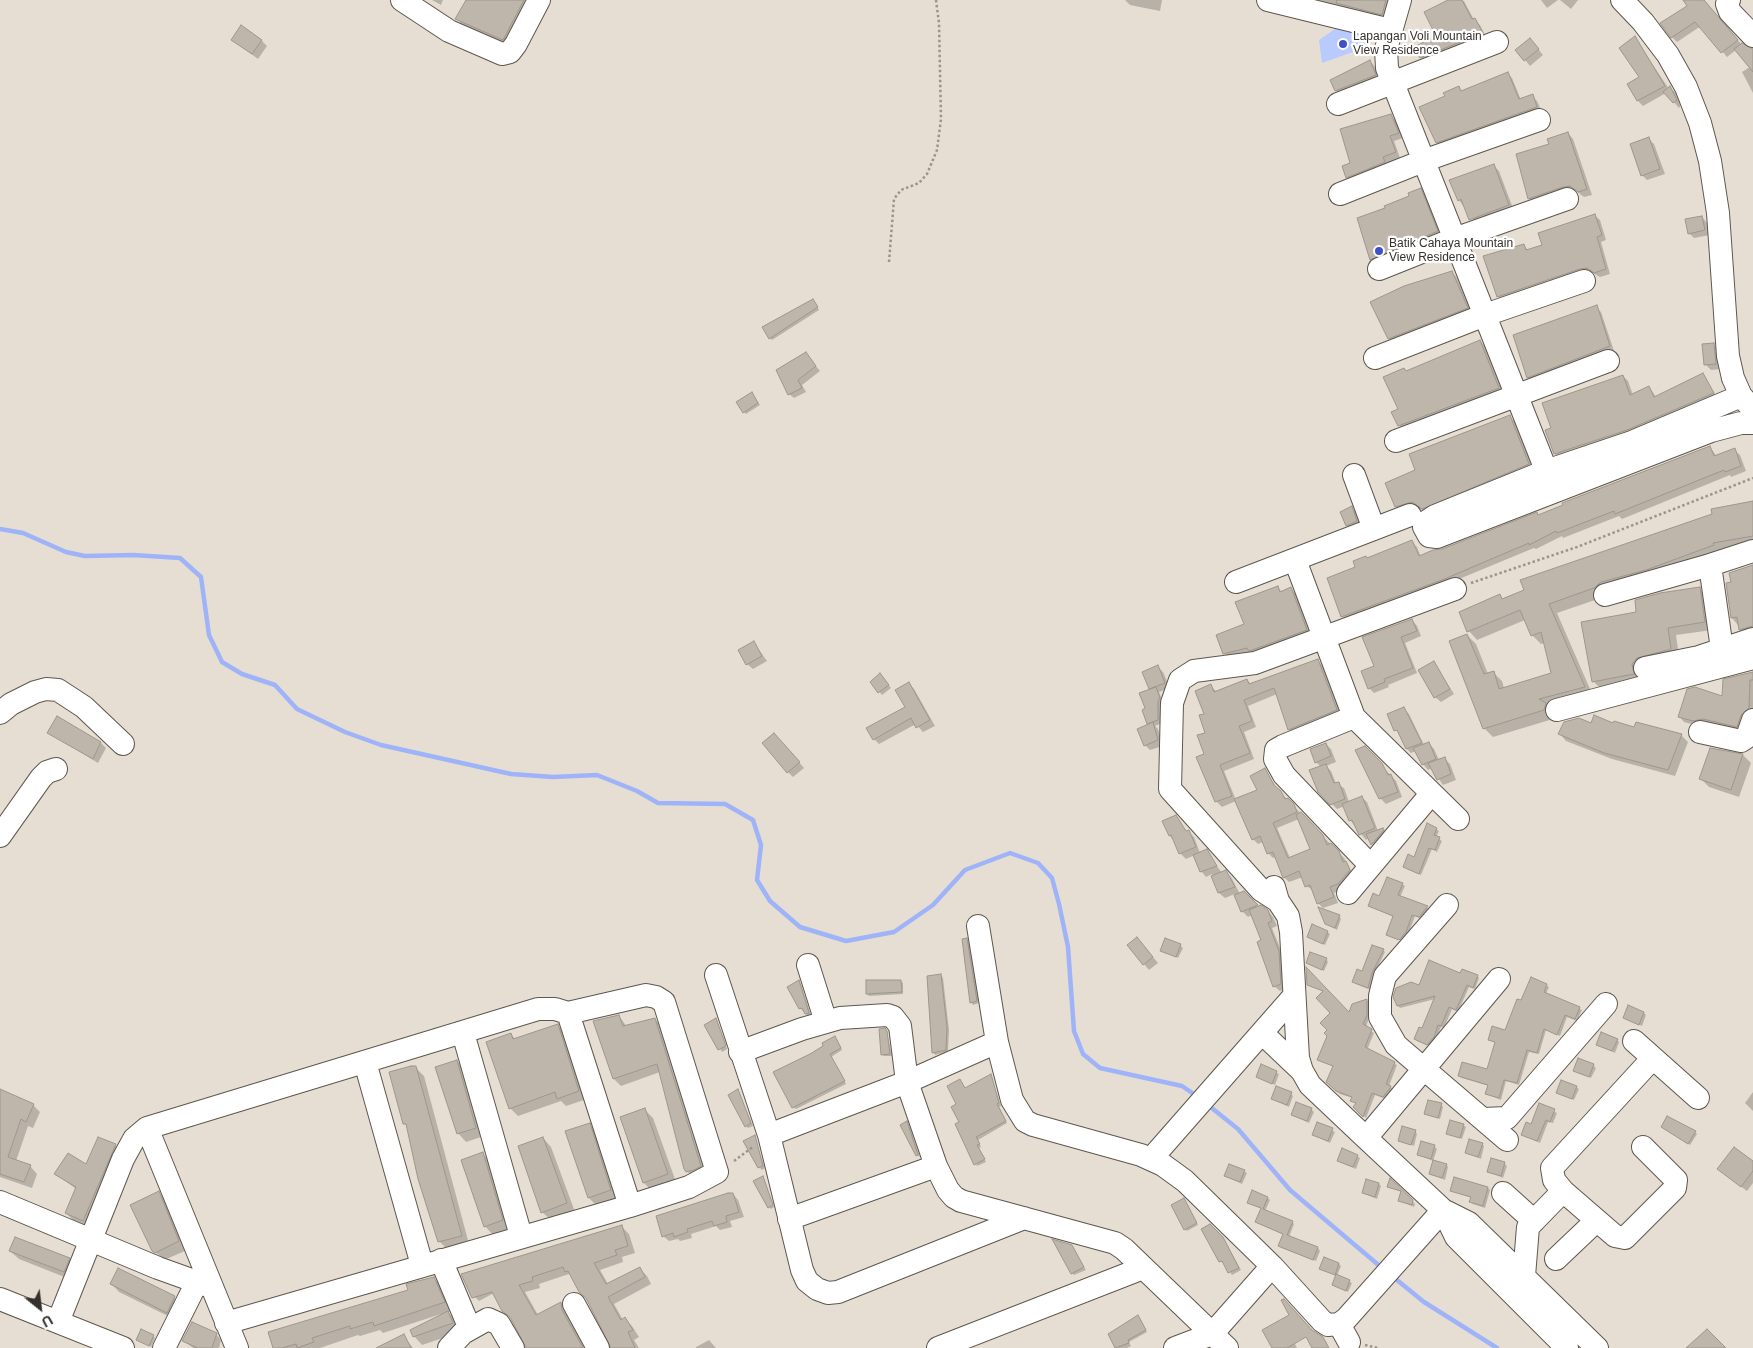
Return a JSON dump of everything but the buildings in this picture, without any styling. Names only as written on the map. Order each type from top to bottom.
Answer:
[{"type":"street","points":[[402,0],[433,8],[461,37],[498,54],[506,54],[516,44],[539,0]]},
{"type":"street","points":[[1268,0],[1390,30]]},
{"type":"street","points":[[1400,0],[1390,30],[1386,61],[1423,161],[1550,481]]},
{"type":"street","points":[[1550,481],[1632,442],[1747,403],[1734,378],[1728,356],[1718,212],[1710,161],[1700,123],[1686,87],[1668,55],[1643,22],[1622,0]]},
{"type":"street","points":[[1729,0],[1727,4],[1730,12],[1753,36]]},
{"type":"street","points":[[1338,104],[1497,42]]},
{"type":"street","points":[[1340,194],[1423,161],[1539,120]]},
{"type":"street","points":[[1379,269],[1454,239],[1567,199]]},
{"type":"street","points":[[1375,358],[1485,315],[1584,281]]},
{"type":"street","points":[[1396,441],[1608,361]]},
{"type":"street","points":[[1550,481],[1741,423],[1753,423]]},
{"type":"street","points":[[1354,475],[1374,529]]},
{"type":"street","points":[[1236,582],[1410,515]]},
{"type":"street","points":[[1605,595],[1753,551]]},
{"type":"street","points":[[1295,560],[1354,717],[1458,819]]},
{"type":"street","points":[[1710,565],[1722,649]]},
{"type":"street","points":[[1455,589],[1255,663],[1194,671],[1184,676],[1175,687],[1172,703],[1169,784],[1176,797],[1261,890],[1278,901],[1288,916],[1291,932],[1298,1058],[1302,1071],[1310,1085],[1442,1210],[1469,1223],[1597,1348]]},
{"type":"street","points":[[1645,668],[1699,657],[1753,639]]},
{"type":"street","points":[[1558,710],[1753,658]]},
{"type":"street","points":[[0,713],[10,704],[35,692],[46,689],[58,690],[84,706],[123,744]]},
{"type":"street","points":[[1354,717],[1283,746],[1276,750],[1275,759],[1284,775],[1370,865]]},
{"type":"street","points":[[1700,732],[1741,741],[1747,737],[1753,720]]},
{"type":"street","points":[[0,836],[41,778],[47,772],[56,769]]},
{"type":"street","points":[[1348,893],[1431,794]]},
{"type":"street","points":[[1448,906],[1395,963],[1381,986],[1379,1008],[1383,1026],[1396,1046],[1506,1140]]},
{"type":"street","points":[[978,926],[997,1042],[1012,1100],[1025,1121],[1033,1125],[1151,1159],[1185,1181],[1272,1266],[1322,1321],[1328,1325],[1344,1333],[1364,1298],[1442,1210]]},
{"type":"street","points":[[808,965],[826,1022]]},
{"type":"street","points":[[716,975],[769,1136],[802,1270],[807,1281],[817,1289],[828,1293],[838,1292],[1024,1218]]},
{"type":"street","points":[[1366,1138],[1498,979]]},
{"type":"street","points":[[58,1322],[123,1158],[134,1139],[147,1128],[538,1009],[555,1009],[568,1013],[646,995],[656,997],[664,1002],[717,1172],[689,1187],[630,1206],[521,1236],[226,1323]]},
{"type":"street","points":[[1151,1159],[1182,1126],[1294,996]]},
{"type":"street","points":[[1483,1119],[1507,1118],[1606,1004]]},
{"type":"street","points":[[568,1013],[630,1206]]},
{"type":"street","points":[[740,1052],[802,1028],[840,1018],[887,1015],[893,1017],[900,1026],[907,1082],[936,1166],[948,1190],[961,1201],[1109,1241],[1124,1249],[1220,1341]]},
{"type":"street","points":[[463,1033],[521,1236]]},
{"type":"street","points":[[1262,1033],[1302,1071]]},
{"type":"street","points":[[1634,1041],[1698,1098]]},
{"type":"street","points":[[769,1136],[907,1082],[997,1042]]},
{"type":"street","points":[[1643,1147],[1676,1180],[1675,1188],[1625,1238],[1615,1236],[1596,1221],[1563,1191],[1554,1180],[1552,1168],[1653,1058]]},
{"type":"street","points":[[365,1062],[432,1263],[470,1329]]},
{"type":"street","points":[[147,1128],[204,1284],[226,1323],[237,1348]]},
{"type":"street","points":[[789,1219],[936,1166]]},
{"type":"street","points":[[1524,1276],[1528,1227],[1563,1191]]},
{"type":"street","points":[[1503,1193],[1534,1220]]},
{"type":"street","points":[[0,1202],[158,1268],[204,1284]]},
{"type":"street","points":[[1442,1210],[1456,1237],[1567,1348]]},
{"type":"street","points":[[1556,1259],[1596,1221]]},
{"type":"street","points":[[1175,1348],[1220,1341],[1272,1266]]},
{"type":"street","points":[[938,1348],[1143,1268]]},
{"type":"street","points":[[164,1348],[204,1284]]},
{"type":"street","points":[[0,1299],[123,1348]]},
{"type":"street","points":[[574,1304],[598,1348]]},
{"type":"street","points":[[449,1348],[463,1333],[488,1319],[499,1324],[512,1348]]},
{"type":"path","points":[[889,262],[894,199],[901,190],[919,183],[927,174],[937,150],[940,119],[939,23],[936,0]]},
{"type":"path","points":[[1455,589],[1577,547],[1753,478]]},
{"type":"path","points":[[717,1172],[769,1136]]},
{"type":"shaded area","name":"Lapangan Voli Mountain View Residence","points":[[1338,27],[1363,33],[1367,47],[1322,63],[1319,40]]},
{"type":"waterway","points":[[0,529],[23,533],[66,552],[85,556],[133,555],[180,558],[201,577],[209,635],[222,662],[242,674],[275,685],[297,709],[345,732],[381,745],[511,774],[553,777],[597,775],[637,791],[658,803],[725,804],[753,820],[761,845],[757,880],[770,901],[800,927],[846,941],[894,932],[933,905],[965,870],[1010,853],[1038,863],[1052,878],[1059,904],[1068,947],[1074,1031],[1083,1054],[1100,1068],[1182,1086],[1198,1097]]},
{"type":"waterway","points":[[1208,1105],[1238,1129],[1290,1190],[1382,1268]]},
{"type":"waterway","points":[[1392,1276],[1424,1302],[1497,1348]]},
{"type":"place","name":"Lapangan Voli Mountain View Residence","points":[[1343,44]]},
{"type":"place","name":"Batik Cahaya Mountain View Residence","points":[[1379,251]]}]
